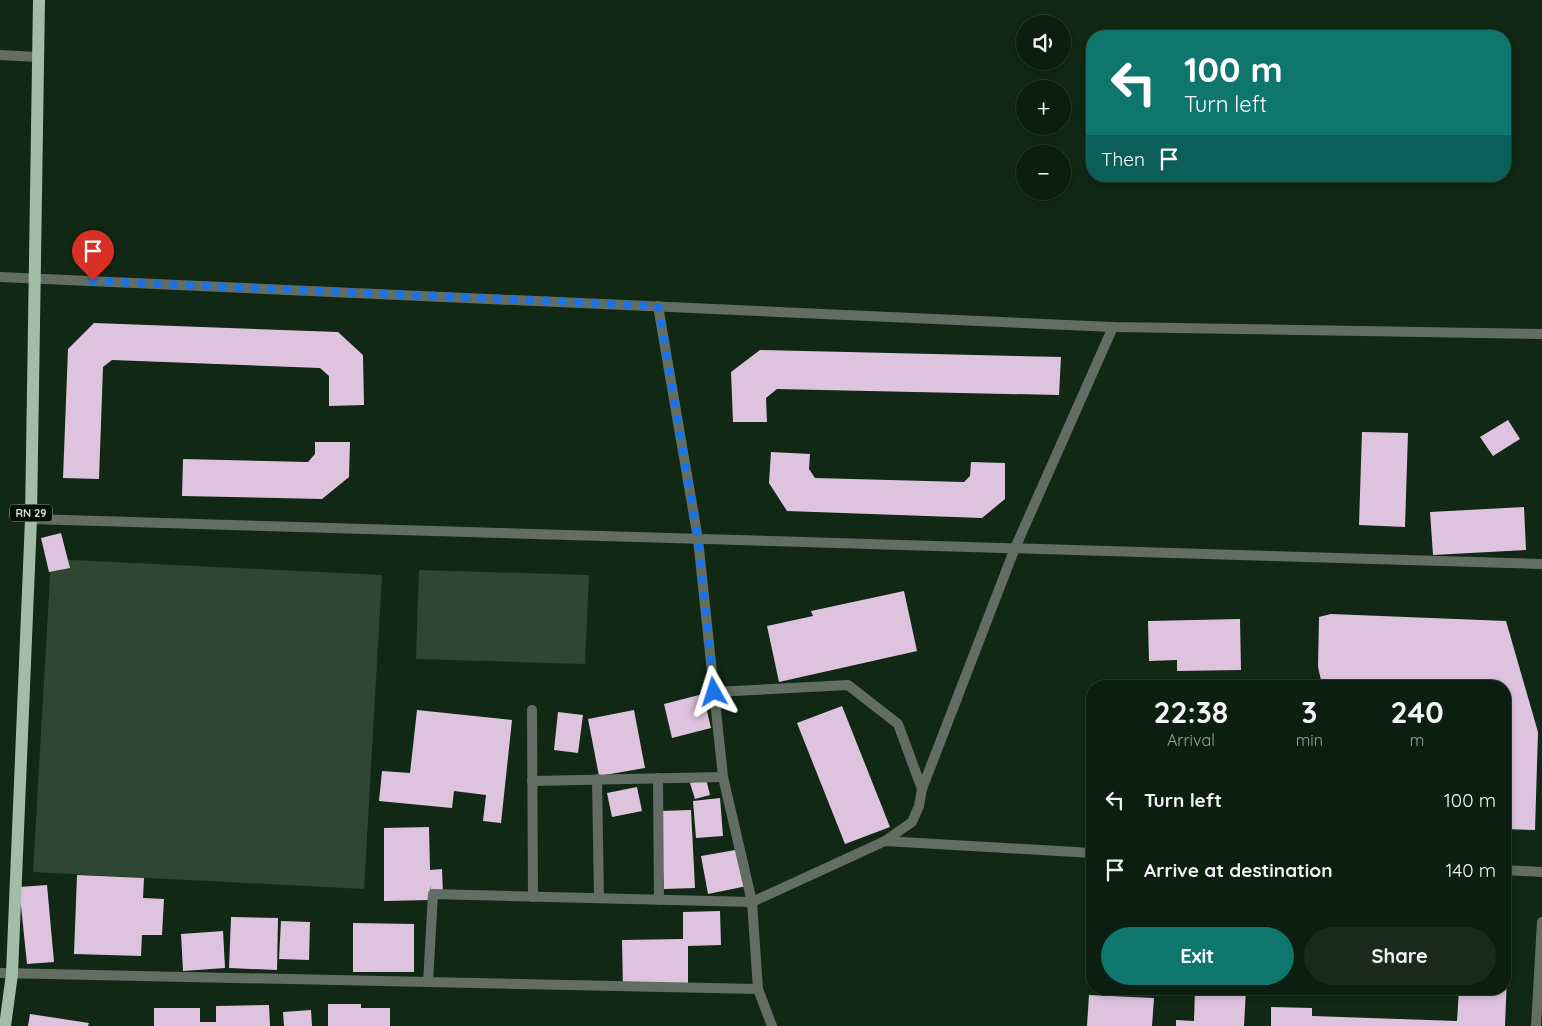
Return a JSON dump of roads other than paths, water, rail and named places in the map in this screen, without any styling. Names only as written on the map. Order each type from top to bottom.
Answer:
[{"type":"main road","name":"RN 29","points":[[5,1026],[6,974],[31,519],[39,0]]},
{"type":"street","points":[[0,55],[38,57]]},
{"type":"street","points":[[0,277],[1113,327],[1542,334]]},
{"type":"street","points":[[658,306],[698,539],[723,777],[752,902],[758,989],[772,1026]]},
{"type":"street","points":[[428,982],[433,894],[752,902],[885,841],[912,822],[919,806],[922,789],[1015,548],[1113,327]]},
{"type":"street","points":[[31,519],[1542,564]]},
{"type":"street","points":[[714,692],[848,685],[898,724],[922,789]]},
{"type":"street","points":[[532,710],[533,897]]},
{"type":"street","points":[[532,780],[723,777]]},
{"type":"street","points":[[658,778],[659,900]]},
{"type":"street","points":[[597,779],[599,898]]},
{"type":"street","points":[[885,841],[1086,854]]},
{"type":"street","points":[[1511,870],[1542,872]]},
{"type":"street","points":[[1536,1026],[1542,922]]},
{"type":"street","points":[[6,974],[758,989]]}]
